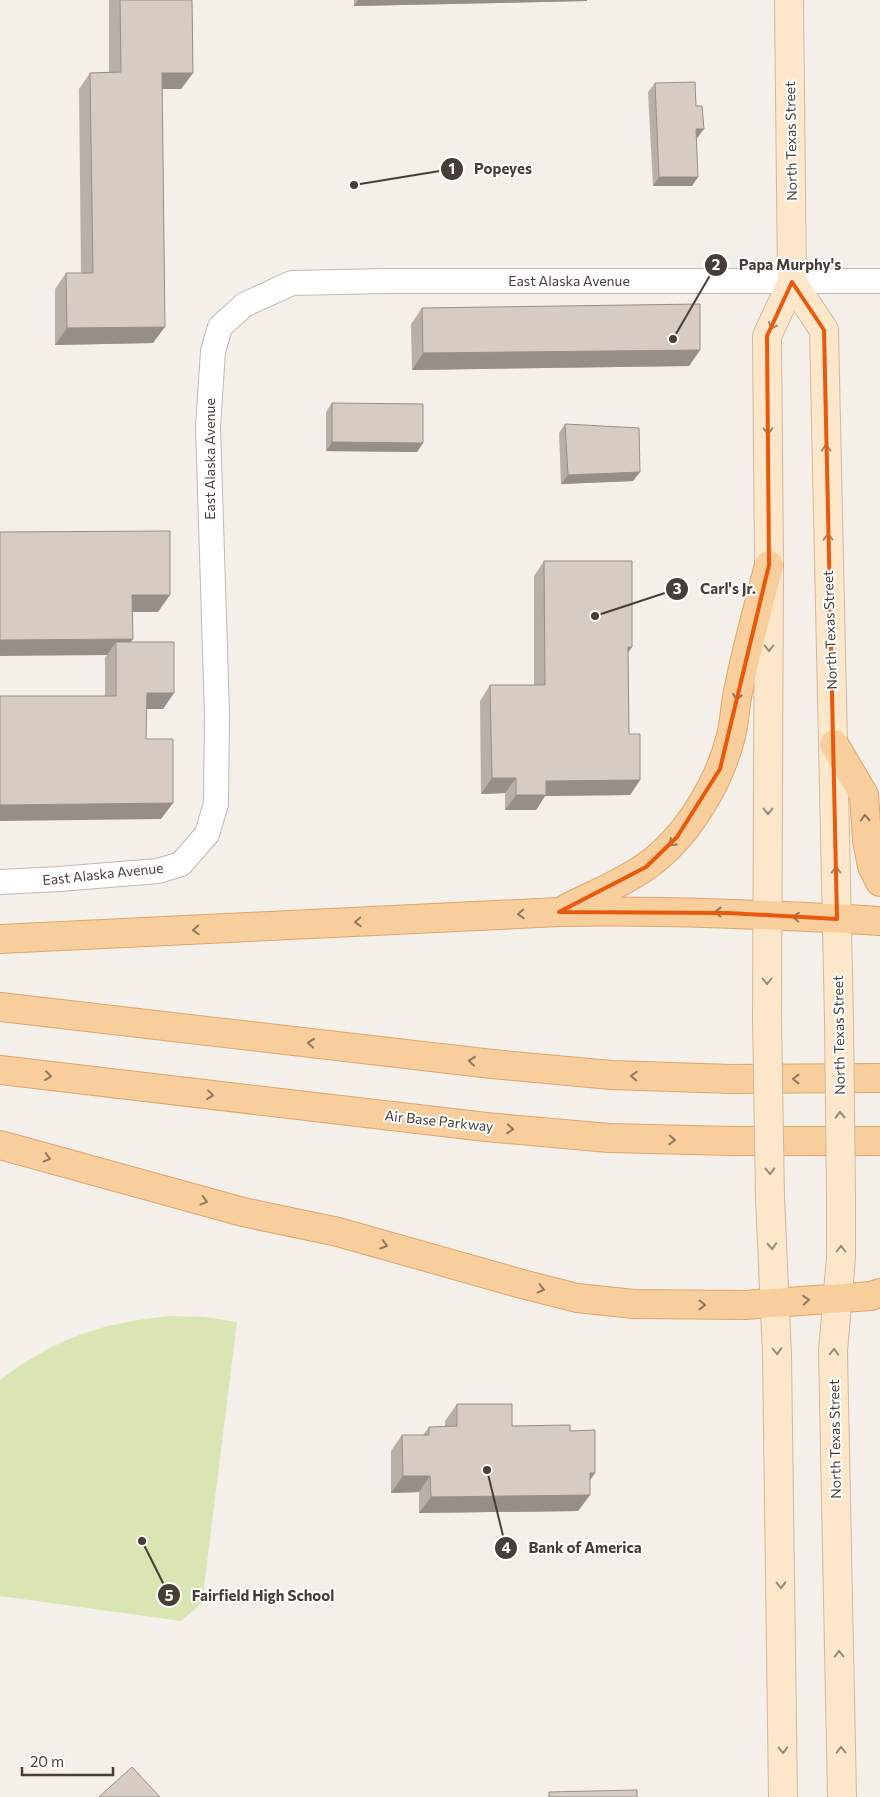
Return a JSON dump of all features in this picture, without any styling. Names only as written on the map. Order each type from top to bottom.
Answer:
[{"type":"main road","name":"North Texas Street","points":[[783,1797],[779,1440],[770,1198],[767,1018],[769,565],[767,336],[792,282],[790,0]]},
{"type":"main road","name":"North Texas Street","points":[[792,282],[824,330],[826,497],[834,744],[839,1019],[841,1257],[834,1351],[842,1797]]},
{"type":"main road","points":[[559,912],[646,867],[677,838],[702,804],[720,769],[731,735],[739,687],[769,565]]},
{"type":"main road","points":[[834,744],[864,796],[867,840],[872,866],[880,882]]},
{"type":"main road","points":[[0,939],[559,912],[629,911],[880,921]]},
{"type":"main road","points":[[0,1007],[462,1060],[611,1075],[732,1079],[880,1078]]},
{"type":"main road","name":"Air Base Parkway","points":[[0,1070],[486,1127],[600,1137],[732,1142],[880,1141]]},
{"type":"main road","points":[[0,1145],[243,1212],[338,1232],[577,1298],[634,1304],[745,1305],[880,1293]]},
{"type":"street","name":"East Alaska Avenue","points":[[0,882],[59,880],[158,871],[181,864],[207,834],[216,804],[217,713],[208,427],[213,351],[220,327],[244,305],[292,283],[387,281],[880,281]]},
{"type":"highlighted area","points":[[792,282],[824,330],[837,919],[728,913],[559,912],[646,867],[677,837],[720,769],[769,565],[767,336]]},
{"type":"green space","points":[[172,1316],[204,1317],[237,1322],[202,1603],[181,1621],[0,1596],[0,1380],[40,1353],[81,1334],[124,1323]]},
{"type":"building","points":[[120,0],[192,0],[193,73],[162,73],[165,327],[67,328],[66,273],[93,273],[90,73],[121,72]]},
{"type":"building","points":[[695,82],[696,106],[702,106],[704,129],[696,129],[698,177],[659,177],[655,83]]},
{"type":"building","points":[[700,304],[700,350],[423,353],[422,308]]},
{"type":"building","points":[[332,403],[423,404],[423,443],[332,442]]},
{"type":"building","points":[[565,424],[639,428],[640,472],[568,475]]},
{"type":"building","points":[[170,531],[170,595],[132,595],[133,639],[0,640],[0,532]]},
{"type":"building","points":[[544,561],[632,561],[632,647],[628,647],[629,734],[640,734],[640,780],[546,781],[546,795],[516,795],[516,778],[492,778],[490,685],[545,685]]},
{"type":"building","points":[[116,642],[174,642],[174,693],[147,693],[146,739],[173,739],[173,803],[0,805],[0,696],[116,696]]},
{"type":"building","points":[[457,1404],[512,1404],[512,1426],[570,1425],[570,1431],[595,1430],[595,1473],[590,1473],[590,1495],[431,1497],[430,1476],[403,1476],[402,1435],[429,1435],[429,1427],[457,1426]]},
{"type":"building","points":[[132,1767],[160,1797],[99,1797]]},
{"type":"building","points":[[637,1790],[637,1797],[549,1797],[549,1792]]},
{"type":"place","name":"Popeyes","points":[[354,185]]},
{"type":"place","name":"Papa Murphy's","points":[[673,339]]},
{"type":"place","name":"Carl's Jr.","points":[[595,616]]},
{"type":"place","name":"Bank of America","points":[[487,1470]]},
{"type":"place","name":"Fairfield High School","points":[[142,1541]]}]
